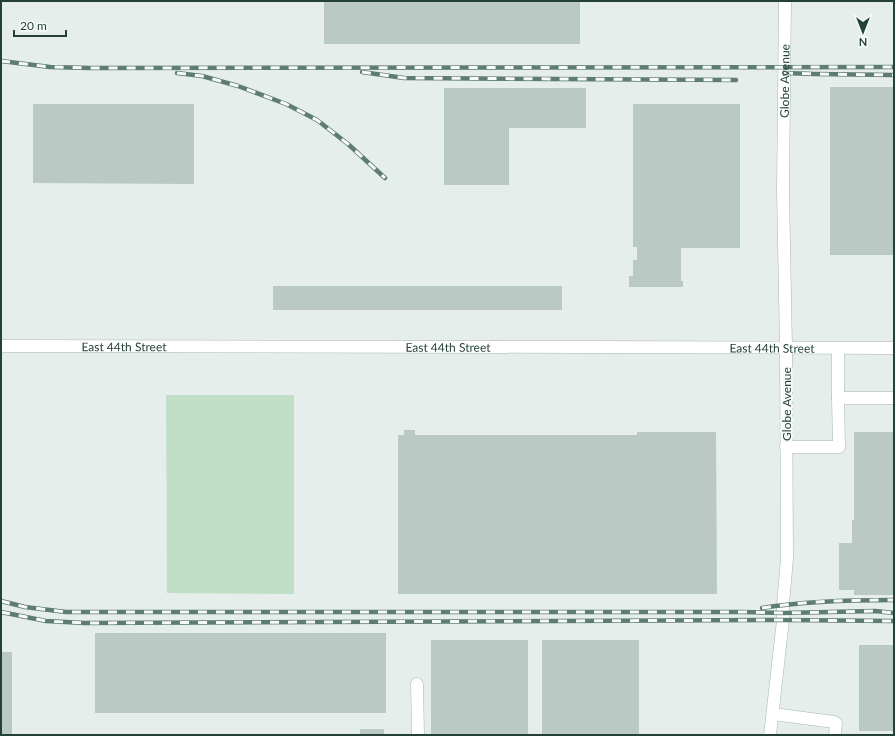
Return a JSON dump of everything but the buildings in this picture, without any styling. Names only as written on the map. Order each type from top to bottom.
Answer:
[{"type":"street","name":"Globe Avenue","points":[[770,735],[783,620],[787,558],[786,348],[783,190],[785,1]]},
{"type":"street","name":"East 44th Street","points":[[1,346],[894,348]]},
{"type":"street","points":[[786,447],[839,447],[838,348]]},
{"type":"street","points":[[838,398],[894,398]]},
{"type":"street","points":[[417,684],[418,735]]},
{"type":"street","points":[[773,714],[834,722],[836,723],[835,735]]},
{"type":"green space","points":[[166,395],[294,395],[294,594],[167,593]]},
{"type":"railway","points":[[1,61],[50,67],[90,68],[894,67]]},
{"type":"railway","points":[[362,72],[404,78],[736,80]]},
{"type":"railway","points":[[177,73],[202,76],[238,86],[286,104],[317,120],[348,144],[385,178]]},
{"type":"railway","points":[[784,73],[894,75]]},
{"type":"railway","points":[[762,608],[828,601],[894,600]]},
{"type":"railway","points":[[1,601],[25,607],[66,612],[784,613],[875,611],[894,613]]},
{"type":"railway","points":[[1,612],[46,621],[85,623],[783,620],[894,621]]}]
